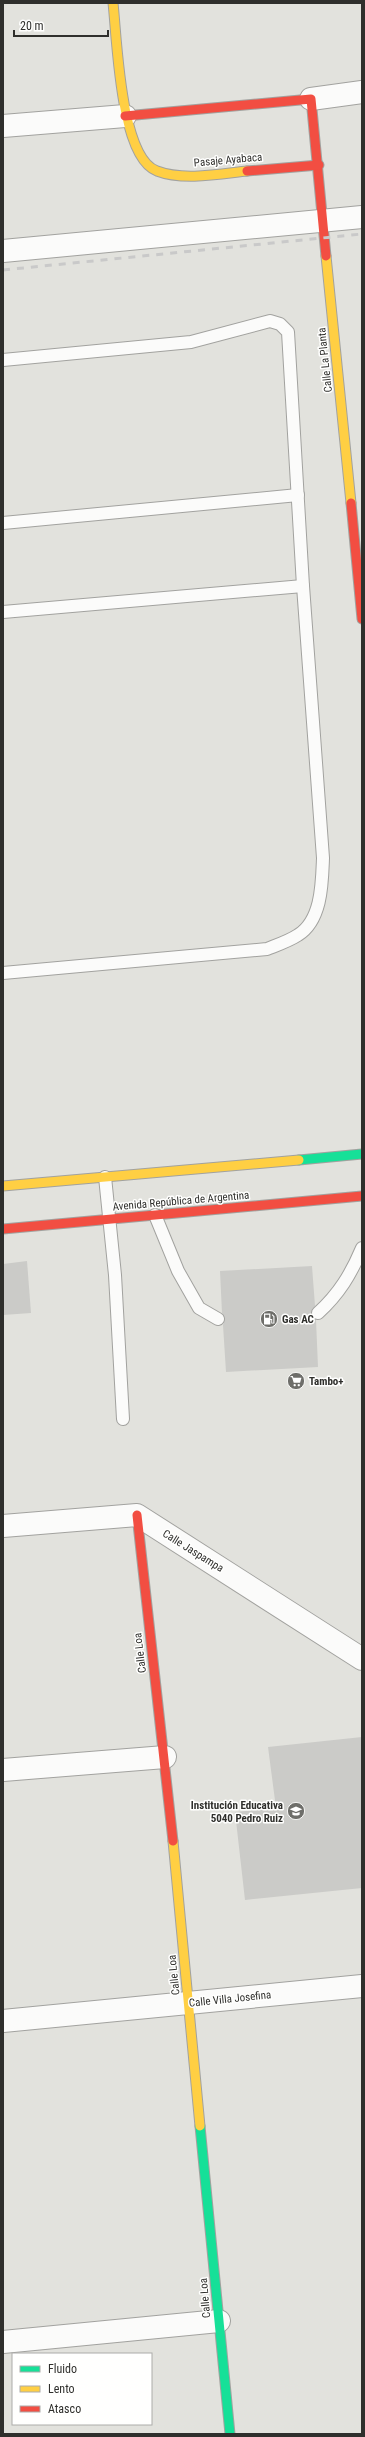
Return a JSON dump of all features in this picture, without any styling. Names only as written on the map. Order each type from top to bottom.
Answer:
[{"type":"street","name":"Pasaje Ayabaca","points":[[113,3],[125,116],[140,158],[156,171],[193,176],[319,164]]},
{"type":"street","points":[[3,126],[311,99],[362,92]]},
{"type":"street","name":"Calle La Planta","points":[[311,99],[319,164],[323,221],[362,619]]},
{"type":"street","points":[[3,252],[362,217]]},
{"type":"street","points":[[3,1186],[362,1154]]},
{"type":"street","name":"Avenida República de Argentina","points":[[3,1229],[362,1196]]},
{"type":"street","points":[[3,1526],[136,1515]]},
{"type":"street","name":"Calle Jaspampa","points":[[136,1515],[362,1659]]},
{"type":"street","name":"Calle Loa","points":[[136,1515],[164,1757],[230,2434]]},
{"type":"street","points":[[3,1770],[164,1757]]},
{"type":"street","name":"Calle Villa Josefina","points":[[3,2021],[362,1986]]},
{"type":"street","points":[[3,2342],[219,2321]]},
{"type":"lane","points":[[3,360],[190,342],[270,321],[280,324],[288,332],[303,586],[323,858],[321,888],[315,914],[300,934],[267,950],[3,974]]},
{"type":"lane","points":[[3,523],[298,495]]},
{"type":"lane","points":[[3,612],[303,586]]},
{"type":"lane","points":[[106,1177],[123,1419]]},
{"type":"lane","points":[[155,1215],[178,1271],[199,1308],[218,1319]]},
{"type":"lane","points":[[318,1313],[333,1299],[352,1272],[362,1248]]},
{"type":"building","points":[[27,1261],[31,1313],[3,1315],[3,1264]]},
{"type":"building","name":"Gas AC","points":[[312,1266],[315,1306],[311,1314],[316,1320],[318,1367],[226,1372],[223,1325],[225,1319],[222,1313],[220,1271]]},
{"type":"building","points":[[362,1737],[362,1888],[245,1900],[235,1812],[276,1808],[268,1747]]},
{"type":"railway","points":[[3,270],[362,234]]},
{"type":"traffic: fast","points":[[299,1160],[362,1154]]},
{"type":"traffic: fast","points":[[200,2126],[230,2434]]},
{"type":"traffic: slow","points":[[113,3],[119,68],[128,121],[135,144],[145,161],[157,171],[178,176],[202,176],[247,171]]},
{"type":"traffic: slow","points":[[326,256],[351,503]]},
{"type":"traffic: slow","points":[[3,1186],[299,1160]]},
{"type":"traffic: slow","points":[[173,1841],[200,2126]]},
{"type":"traffic: jam","points":[[125,116],[311,99],[326,256]]},
{"type":"traffic: jam","points":[[247,171],[319,165]]},
{"type":"traffic: jam","points":[[351,503],[362,619]]},
{"type":"traffic: jam","points":[[3,1229],[362,1196]]},
{"type":"traffic: jam","points":[[137,1515],[173,1841]]},
{"type":"place","name":"Gas AC","points":[[269,1319]]},
{"type":"place","name":"Tambo+","points":[[296,1381]]},
{"type":"place","name":"Institución Educativa 5040 Pedro Ruiz","points":[[296,1811]]}]
